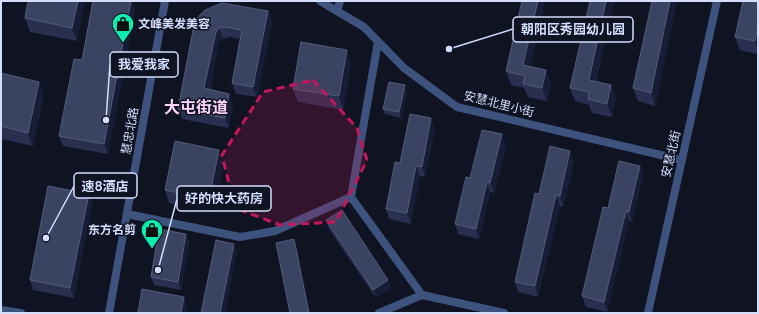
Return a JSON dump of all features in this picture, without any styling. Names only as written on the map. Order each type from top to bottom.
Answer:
[{"type":"street","name":"慧忠北路","points":[[109,313],[165,1]]},
{"type":"street","name":"安慧北里小街","points":[[320,1],[364,27],[404,68],[456,107],[682,160]]},
{"type":"street","points":[[338,11],[340,1]]},
{"type":"street","name":"安慧北街","points":[[648,313],[718,1]]},
{"type":"street","points":[[378,42],[351,197],[422,295]]},
{"type":"street","points":[[127,214],[240,236],[275,231],[351,197]]},
{"type":"street","points":[[379,313],[422,295],[504,313]]},
{"type":"street","points":[[1,310],[21,313]]},
{"type":"highlighted area","points":[[313,80],[357,128],[367,160],[336,222],[280,225],[235,208],[222,155],[263,92]]},
{"type":"building","points":[[28,1],[78,1],[72,28],[25,18]]},
{"type":"building","points":[[93,1],[131,1],[104,144],[59,136],[74,59],[82,60]]},
{"type":"building","points":[[522,1],[538,1],[523,65],[546,70],[542,88],[523,84],[525,76],[506,71]]},
{"type":"building","points":[[590,1],[606,1],[589,80],[611,85],[607,104],[588,99],[589,92],[570,88]]},
{"type":"building","points":[[652,1],[670,1],[651,93],[633,88]]},
{"type":"building","points":[[743,1],[758,1],[758,27],[755,41],[735,37]]},
{"type":"building","points":[[222,3],[268,11],[253,87],[232,83],[242,30],[225,27],[219,28],[216,32],[204,88],[229,94],[225,118],[178,109],[194,25],[198,17],[205,10]]},
{"type":"building","points":[[301,42],[347,50],[339,96],[293,89]]},
{"type":"building","points":[[1,73],[39,82],[28,133],[1,126]]},
{"type":"building","points":[[389,82],[405,85],[399,112],[383,109]]},
{"type":"building","points":[[410,114],[431,118],[422,167],[416,166],[407,213],[386,209],[395,162],[400,163]]},
{"type":"building","points":[[482,130],[502,134],[490,183],[487,182],[476,229],[455,224],[466,177],[470,178]]},
{"type":"building","points":[[175,141],[219,150],[209,199],[165,190]]},
{"type":"building","points":[[550,146],[570,151],[560,196],[556,195],[535,286],[515,282],[535,193],[539,194]]},
{"type":"building","points":[[619,161],[640,166],[629,212],[626,211],[604,302],[582,296],[603,207],[608,208]]},
{"type":"building","points":[[48,186],[89,194],[70,288],[30,280]]},
{"type":"building","points":[[342,210],[388,280],[373,290],[326,220]]},
{"type":"building","points":[[159,229],[186,234],[178,282],[151,277]]},
{"type":"building","points":[[294,239],[309,313],[290,313],[276,243]]},
{"type":"building","points":[[216,240],[234,244],[220,313],[201,313]]},
{"type":"building","points":[[142,289],[184,297],[181,313],[138,312]]},
{"type":"place","name":"文峰美发美容","points":[[123,44]]},
{"type":"place","name":"朝阳区秀园幼儿园","points":[[449,49]]},
{"type":"place","name":"我爱我家","points":[[106,120]]},
{"type":"place","name":"速8酒店","points":[[46,238]]},
{"type":"place","name":"东方名剪","points":[[152,250]]},
{"type":"place","name":"好的快大药房","points":[[158,270]]},
{"type":"district","name":"大屯街道","points":[[196,107]]}]
